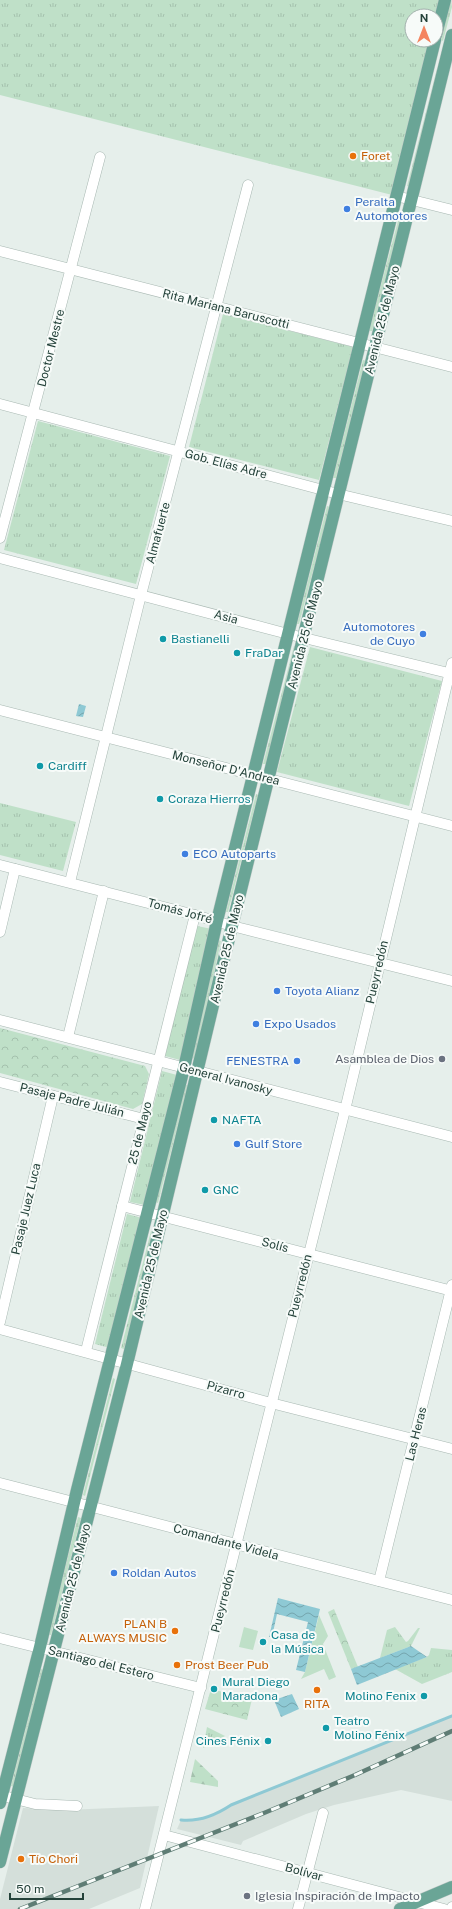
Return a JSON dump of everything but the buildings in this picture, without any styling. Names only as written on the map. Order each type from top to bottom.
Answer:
[{"type":"main road","name":"Avenida 25 de Mayo","points":[[0,1862],[127,1364],[338,494],[449,57],[452,35]]},
{"type":"main road","name":"Avenida 25 de Mayo","points":[[1,1798],[184,1068],[217,921],[433,48]]},
{"type":"main road","points":[[400,1909],[452,1887]]},
{"type":"street","points":[[432,53],[449,57]]},
{"type":"street","name":"Doctor Mestre","points":[[0,538],[100,157]]},
{"type":"street","name":"Almafuerte","points":[[70,882],[141,595],[180,452],[248,184]]},
{"type":"street","points":[[396,196],[452,210]]},
{"type":"street","name":"Rita Mariana Baruscotti","points":[[0,251],[452,367]]},
{"type":"street","name":"Gob. Elías Adre","points":[[0,404],[338,494],[452,521]]},
{"type":"street","name":"Asia","points":[[0,558],[288,634],[451,674]]},
{"type":"street","name":"Pueyrredón","points":[[145,1909],[345,1110],[379,963],[451,674],[452,663]]},
{"type":"street","name":"Monseñor D'Andrea","points":[[0,710],[452,826]]},
{"type":"street","name":"Tomás Jofré","points":[[0,865],[70,882],[232,926],[452,981]]},
{"type":"street","points":[[0,932],[15,869]]},
{"type":"street","points":[[68,1038],[104,891]]},
{"type":"street","name":"25 de Mayo","points":[[86,1351],[195,915]]},
{"type":"street","name":"General Ivanosky","points":[[0,1020],[452,1138]]},
{"type":"street","name":"Pasaje Padre Julián","points":[[0,1082],[144,1119]]},
{"type":"street","name":"Pasaje Juez Luca","points":[[0,1322],[53,1096]]},
{"type":"street","name":"Solís","points":[[122,1206],[452,1289]]},
{"type":"street","name":"Las Heras","points":[[379,1581],[452,1289]]},
{"type":"street","name":"Pizarro","points":[[0,1329],[86,1351],[127,1364],[271,1403],[452,1449]]},
{"type":"street","name":"Comandante Videla","points":[[0,1483],[452,1600]]},
{"type":"street","name":"Santiago del Estero","points":[[0,1638],[201,1688]]},
{"type":"street","points":[[1,1798],[35,1804],[77,1806]]},
{"type":"street","points":[[298,1909],[323,1813]]},
{"type":"street","name":"Bolívar","points":[[164,1835],[444,1909]]},
{"type":"shaded area","points":[[452,1716],[452,1801],[401,1790],[334,1805],[306,1814],[243,1841],[241,1845],[177,1829],[181,1820],[189,1821],[216,1815],[231,1805]]},
{"type":"shaded area","points":[[159,1806],[140,1888],[89,1909],[0,1909],[0,1899],[23,1808],[66,1810]]},
{"type":"green space","points":[[0,0],[446,0],[441,8],[404,8],[404,48],[433,48],[396,196],[0,95]]},
{"type":"green space","points":[[451,0],[452,7],[444,37],[444,28]]},
{"type":"green space","points":[[437,69],[440,70],[410,187],[407,186]]},
{"type":"green space","points":[[400,213],[402,214],[372,331],[369,331]]},
{"type":"green space","points":[[223,314],[353,347],[319,480],[189,447]]},
{"type":"green space","points":[[363,360],[366,361],[336,478],[333,478]]},
{"type":"green space","points":[[38,421],[170,456],[136,584],[4,550]]},
{"type":"green space","points":[[327,506],[330,507],[299,624],[297,624]]},
{"type":"green space","points":[[294,646],[296,647],[266,764],[263,764]]},
{"type":"green space","points":[[310,647],[442,681],[409,806],[277,772]]},
{"type":"green space","points":[[256,794],[258,795],[228,912],[226,912]]},
{"type":"green space","points":[[0,803],[76,822],[63,871],[0,855]]},
{"type":"green space","points":[[197,926],[212,929],[180,1060],[165,1056]]},
{"type":"green space","points":[[218,940],[221,941],[195,1059],[192,1058]]},
{"type":"green space","points":[[0,1028],[145,1066],[149,1074],[142,1104],[133,1109],[0,1073]]},
{"type":"green space","points":[[162,1071],[177,1075],[145,1205],[130,1202]]},
{"type":"green space","points":[[185,1085],[188,1085],[158,1203],[155,1202]]},
{"type":"green space","points":[[127,1214],[142,1218],[110,1348],[95,1344]]},
{"type":"green space","points":[[151,1231],[154,1232],[124,1349],[121,1348]]},
{"type":"green space","points":[[113,1378],[115,1379],[85,1496],[83,1495]]},
{"type":"green space","points":[[78,1517],[81,1518],[51,1635],[48,1635]]},
{"type":"green space","points":[[334,1609],[358,1667],[351,1669],[328,1612]]},
{"type":"green space","points":[[319,1615],[328,1636],[323,1644],[336,1677],[329,1680],[324,1669],[301,1679],[305,1672]]},
{"type":"green space","points":[[244,1627],[258,1631],[253,1650],[239,1647]]},
{"type":"green space","points":[[395,1627],[406,1642],[418,1628],[420,1628],[411,1646],[380,1658],[387,1630]]},
{"type":"green space","points":[[431,1648],[452,1650],[452,1672],[422,1684],[395,1669],[427,1657]]},
{"type":"green space","points":[[41,1669],[44,1670],[14,1787],[11,1786]]},
{"type":"green space","points":[[211,1689],[252,1699],[247,1720],[205,1709]]},
{"type":"green space","points":[[207,1727],[225,1736],[203,1748]]},
{"type":"green space","points":[[195,1759],[218,1781],[218,1787],[190,1782]]},
{"type":"water","points":[[79,704],[86,706],[83,717],[76,716]]},
{"type":"water","points":[[278,1598],[320,1609],[305,1672],[296,1670],[308,1622],[277,1614],[272,1637],[269,1637]]},
{"type":"water","points":[[411,1646],[427,1657],[357,1685],[351,1669]]},
{"type":"water","points":[[292,1694],[299,1709],[281,1717],[274,1700]]},
{"type":"waterway","points":[[181,1820],[195,1820],[214,1815],[231,1805],[452,1716]]},
{"type":"railway","points":[[20,1909],[264,1813],[355,1775],[452,1731]]},
{"type":"place","name":"Foret","points":[[353,156]]},
{"type":"place","name":"Peralta Automotores","points":[[347,209]]},
{"type":"place","name":"Automotores de Cuyo","points":[[423,634]]},
{"type":"place","name":"Bastianelli","points":[[163,639]]},
{"type":"place","name":"FraDar","points":[[237,653]]},
{"type":"place","name":"Cardiff","points":[[40,766]]},
{"type":"place","name":"Coraza Hierros","points":[[160,799]]},
{"type":"place","name":"ECO Autoparts","points":[[185,854]]},
{"type":"place","name":"Toyota Alianz","points":[[277,991]]},
{"type":"place","name":"Expo Usados","points":[[256,1024]]},
{"type":"place","name":"Asamblea de Dios","points":[[442,1059]]},
{"type":"place","name":"FENESTRA","points":[[297,1061]]},
{"type":"place","name":"NAFTA","points":[[214,1120]]},
{"type":"place","name":"Gulf Store","points":[[237,1144]]},
{"type":"place","name":"GNC","points":[[205,1190]]},
{"type":"place","name":"Roldan Autos","points":[[114,1573]]},
{"type":"place","name":"PLAN B ALWAYS MUSIC","points":[[175,1631]]},
{"type":"place","name":"Casa de la Música","points":[[263,1642]]},
{"type":"place","name":"Prost Beer Pub","points":[[177,1665]]},
{"type":"place","name":"Mural Diego Maradona","points":[[214,1689]]},
{"type":"place","name":"RITA","points":[[317,1690]]},
{"type":"place","name":"Molino Fenix","points":[[424,1696]]},
{"type":"place","name":"Teatro Molino Fénix","points":[[326,1728]]},
{"type":"place","name":"Cines Fénix","points":[[268,1741]]},
{"type":"place","name":"Tío Chori","points":[[21,1859]]},
{"type":"place","name":"Iglesia Inspiración de Impacto","points":[[247,1896]]}]
